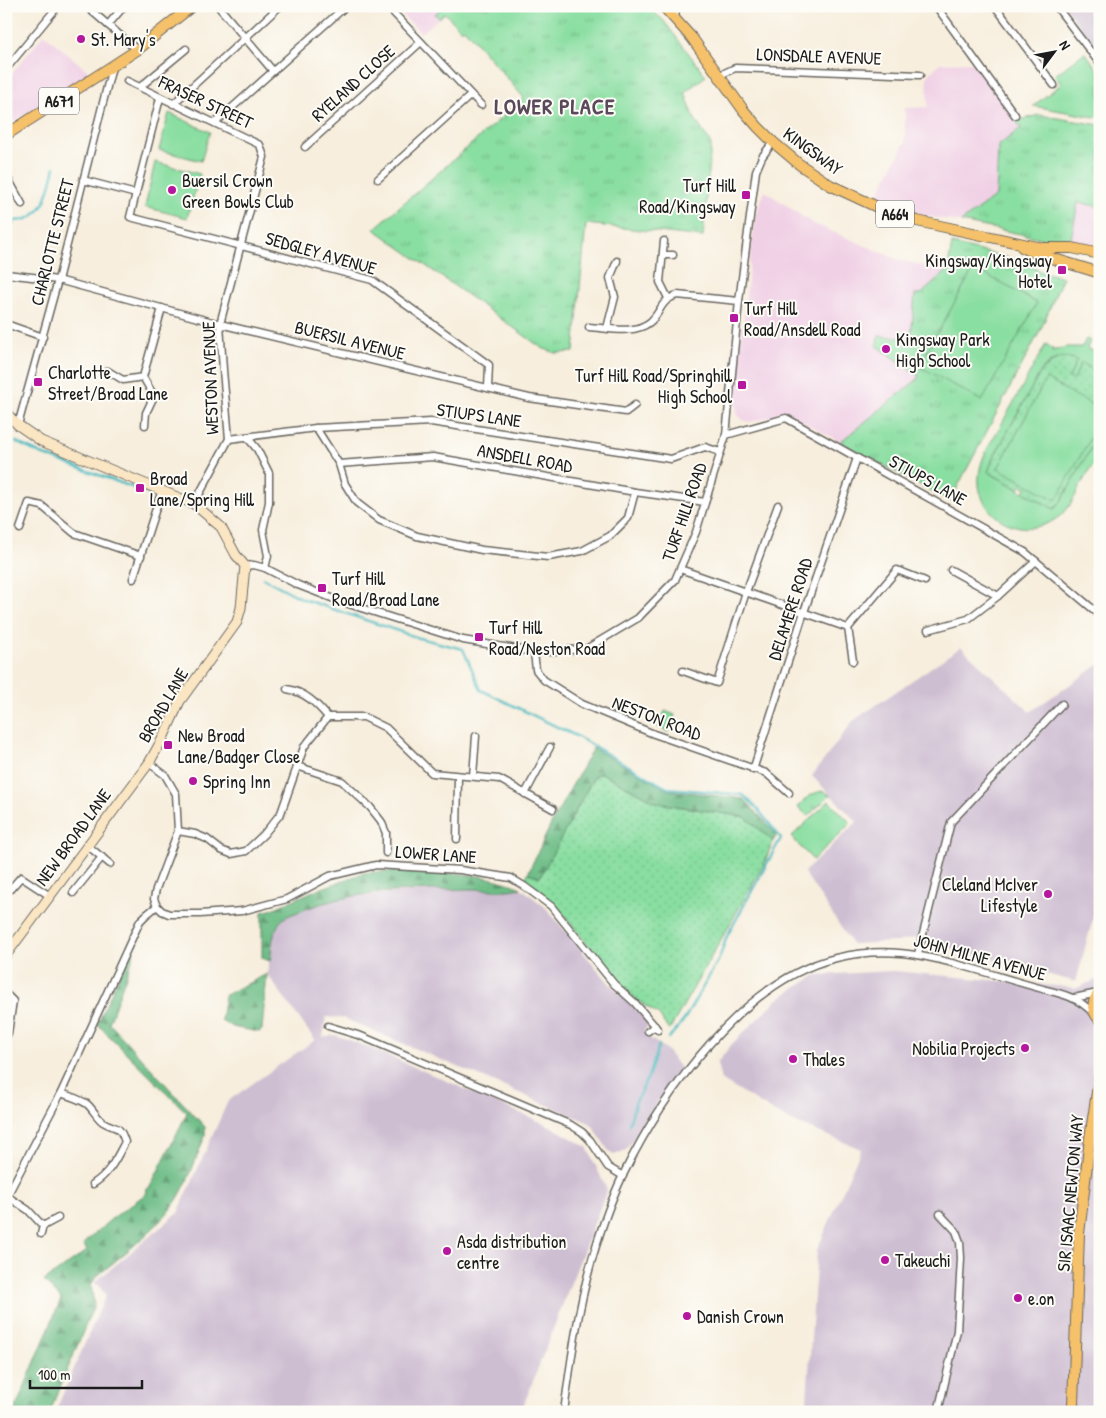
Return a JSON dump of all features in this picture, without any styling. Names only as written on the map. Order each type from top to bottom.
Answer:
[{"type":"main road","name":"A671","points":[[6,135],[137,50],[192,6]]},
{"type":"main road","name":"KINGSWAY","points":[[663,6],[692,38],[744,111],[773,142],[799,164],[830,185],[890,213],[918,221],[1042,248],[1072,248],[1100,254]]},
{"type":"main road","name":"KINGSWAY","points":[[1001,238],[1035,253],[1100,273]]},
{"type":"main road","name":"A664","points":[[1042,248],[1100,261]]},
{"type":"main road","points":[[6,413],[18,425],[41,441],[194,504],[221,527],[236,555],[245,566]]},
{"type":"main road","name":"BROAD LANE","points":[[149,763],[180,701],[236,622],[241,608],[245,566]]},
{"type":"main road","name":"NEW BROAD LANE","points":[[6,955],[149,763]]},
{"type":"main road","points":[[1098,1019],[1093,1003],[1099,993]]},
{"type":"main road","name":"SIR ISAAC NEWTON WAY","points":[[1072,1410],[1079,1234],[1090,1138],[1100,1073]]},
{"type":"street","points":[[6,69],[58,6]]},
{"type":"street","points":[[86,6],[137,50]]},
{"type":"street","points":[[108,25],[124,6]]},
{"type":"street","points":[[218,6],[273,71]]},
{"type":"street","points":[[173,104],[280,6]]},
{"type":"street","points":[[215,123],[346,6]]},
{"type":"street","points":[[387,6],[481,105]]},
{"type":"street","points":[[676,6],[676,20]]},
{"type":"street","points":[[936,6],[1015,116]]},
{"type":"street","points":[[995,6],[1054,85]]},
{"type":"street","points":[[1056,6],[1100,64]]},
{"type":"street","name":"RYELAND CLOSE","points":[[305,146],[421,42]]},
{"type":"street","points":[[140,88],[186,49]]},
{"type":"street","name":"CHARLOTTE STREET","points":[[18,425],[58,280],[112,67]]},
{"type":"street","name":"LONSDALE AVENUE","points":[[718,76],[735,68],[920,75]]},
{"type":"street","name":"FRASER STREET","points":[[127,81],[260,145],[264,157]]},
{"type":"street","points":[[378,179],[471,95]]},
{"type":"street","points":[[83,180],[136,194],[160,98]]},
{"type":"street","name":"TURF HILL ROAD","points":[[245,566],[254,565],[265,568],[298,585],[342,602],[462,640],[534,652],[586,649],[638,618],[675,580],[696,532],[726,435],[739,301],[756,171],[762,157],[773,142]]},
{"type":"street","name":"WESTON AVENUE","points":[[194,504],[229,440],[222,370],[220,324],[264,157]]},
{"type":"street","points":[[6,176],[22,204]]},
{"type":"street","name":"SEDGLEY AVENUE","points":[[136,194],[130,217],[372,280],[489,366],[488,388]]},
{"type":"street","points":[[664,241],[660,282],[668,298]]},
{"type":"street","points":[[663,255],[673,256]]},
{"type":"street","points":[[607,328],[614,297],[610,278],[617,261]]},
{"type":"street","name":"BUERSIL AVENUE","points":[[6,274],[58,280],[220,324],[529,398],[626,412],[635,405]]},
{"type":"street","points":[[589,327],[634,330],[650,322],[668,298],[677,295],[739,301]]},
{"type":"street","points":[[145,425],[146,413],[154,396],[143,377],[145,364],[162,308]]},
{"type":"street","points":[[6,324],[42,337]]},
{"type":"street","points":[[108,371],[123,380],[143,377]]},
{"type":"street","name":"STIUPS LANE","points":[[726,435],[786,418],[1025,552],[1100,615]]},
{"type":"street","name":"STIUPS LANE","points":[[229,440],[316,428],[431,422],[671,459],[704,447],[720,452]]},
{"type":"street","points":[[316,428],[339,464],[345,484],[357,503],[379,520],[417,536],[482,550],[548,557],[582,551],[610,536],[628,518],[635,492]]},
{"type":"street","points":[[247,438],[258,449],[269,473],[269,502],[264,530],[268,556],[265,568]]},
{"type":"street","name":"ANSDELL ROAD","points":[[339,464],[433,457],[635,492],[705,502]]},
{"type":"street","name":"DELAMERE ROAD","points":[[753,770],[804,612],[857,458]]},
{"type":"street","points":[[133,579],[162,490]]},
{"type":"street","points":[[20,529],[29,503],[42,506],[74,533],[141,556]]},
{"type":"street","points":[[683,671],[716,683],[778,504]]},
{"type":"street","points":[[928,630],[968,619],[998,596],[1036,561]]},
{"type":"street","points":[[680,568],[848,628]]},
{"type":"street","points":[[853,662],[848,628],[897,570],[925,581]]},
{"type":"street","points":[[951,570],[998,596]]},
{"type":"street","name":"NESTON ROAD","points":[[534,652],[536,670],[544,680],[582,704],[654,734],[766,773],[789,793]]},
{"type":"street","points":[[287,689],[294,690],[314,701],[328,717],[364,717],[386,728],[432,773],[499,779],[553,809]]},
{"type":"street","points":[[918,954],[951,822],[1062,704]]},
{"type":"street","points":[[178,832],[195,834],[231,854],[246,851],[264,834],[281,813],[304,747],[328,717]]},
{"type":"street","points":[[473,776],[476,736]]},
{"type":"street","points":[[525,794],[550,747]]},
{"type":"street","name":"BROAD LANE","points":[[149,763],[165,775],[176,794],[178,832],[156,889],[154,899],[157,906]]},
{"type":"street","points":[[297,766],[342,780],[370,807],[382,821],[386,833],[386,853]]},
{"type":"street","points":[[457,839],[458,776]]},
{"type":"street","points":[[87,845],[110,864]]},
{"type":"street","points":[[73,892],[102,857]]},
{"type":"street","name":"LOWER LANE","points":[[157,906],[169,914],[242,911],[287,899],[330,876],[376,865],[460,870],[511,878],[551,906],[614,984],[635,1003],[656,1028],[648,1031]]},
{"type":"street","points":[[6,894],[21,877],[50,896]]},
{"type":"street","points":[[43,1226],[28,1210],[7,1197],[60,1093],[140,921],[157,906]]},
{"type":"street","name":"JOHN MILNE AVENUE","points":[[564,1412],[584,1291],[594,1254],[623,1176],[657,1116],[688,1071],[731,1022],[766,991],[794,973],[836,958],[885,952],[918,954],[1074,998],[1098,1019]]},
{"type":"street","name":"JOHN MILNE AVENUE","points":[[1074,998],[1099,993]]},
{"type":"street","points":[[6,994],[13,1002],[6,1036]]},
{"type":"street","points":[[328,1026],[361,1036],[571,1125],[590,1140],[608,1167],[623,1176]]},
{"type":"street","points":[[60,1093],[86,1103],[102,1122],[117,1126],[123,1134],[125,1142],[115,1161],[104,1177],[93,1184]]},
{"type":"street","points":[[938,1412],[957,1331],[961,1258],[960,1242],[956,1231],[940,1214]]},
{"type":"street","points":[[41,1234],[43,1226],[58,1218]]},
{"type":"shaded area","points":[[393,6],[444,6],[435,14],[439,18],[421,33]]},
{"type":"shaded area","points":[[1064,6],[1100,6],[1100,54],[1078,24]]},
{"type":"shaded area","points":[[44,34],[89,72],[58,95],[6,126],[6,81]]},
{"type":"shaded area","points":[[972,62],[1016,121],[1039,115],[1100,125],[1100,249],[922,215],[877,196],[905,142],[905,108],[928,107],[927,77],[940,63]]},
{"type":"shaded area","name":"Kingsway Park High School","points":[[765,191],[812,223],[899,260],[947,271],[952,244],[1021,261],[1042,272],[1063,277],[1040,331],[950,501],[787,413],[749,422],[743,420],[737,414],[735,394],[755,217]]},
{"type":"shaded area","points":[[961,647],[1030,712],[1100,664],[1100,892],[1076,982],[914,938],[897,942],[852,944],[804,872],[857,822],[812,776],[853,721]]},
{"type":"shaded area","points":[[521,888],[545,907],[609,983],[647,1020],[649,1024],[644,1031],[648,1037],[666,1049],[680,1068],[626,1150],[614,1155],[610,1153],[592,1125],[585,1121],[343,1018],[326,1017],[323,1037],[335,1035],[373,1049],[550,1126],[587,1147],[607,1190],[521,1412],[55,1412],[106,1295],[95,1282],[178,1213],[228,1101],[315,1040],[267,974],[275,930],[284,918],[315,905],[348,897],[403,892],[473,889],[509,890]]},
{"type":"shaded area","points":[[893,971],[1077,988],[1100,978],[1100,1412],[810,1412],[807,1400],[817,1250],[861,1149],[786,1119],[721,1080],[717,1063],[732,1044],[779,998],[816,975]]},
{"type":"green space","points":[[444,6],[646,6],[663,20],[706,76],[685,92],[693,116],[711,144],[703,237],[586,224],[574,352],[555,353],[542,348],[374,229],[524,98],[464,28],[461,30],[445,13],[439,18],[435,14]]},
{"type":"green space","points":[[1085,52],[1100,73],[1100,118],[1033,106],[1061,84],[1055,75]]},
{"type":"green space","name":"Buersil Crown Green Bowls Club","points":[[169,113],[210,132],[201,161],[159,150]]},
{"type":"green space","points":[[1039,115],[1100,125],[1100,207],[1078,202],[1070,244],[961,222],[996,196],[998,146],[1021,128],[1016,121]]},
{"type":"green space","name":"Buersil Crown Green Bowls Club","points":[[155,162],[200,174],[187,218],[145,207]]},
{"type":"green space","points":[[952,244],[1021,261],[1042,272],[1063,277],[1040,331],[950,501],[840,442],[918,379],[918,375],[876,345],[879,336],[911,338],[915,294],[921,294],[947,271]]},
{"type":"green space","points":[[974,268],[1037,303],[982,401],[919,366]]},
{"type":"green space","points":[[1086,339],[1090,341],[1087,348],[1100,354],[1100,374],[1081,362],[1074,380],[1069,378],[1077,360],[1071,358],[1057,359],[1045,367],[993,458],[988,472],[1054,509],[1062,500],[1100,432],[1099,455],[1070,505],[1060,516],[1046,524],[1031,528],[1016,526],[1003,521],[991,512],[983,500],[979,486],[981,463],[986,452],[1046,344],[1053,349],[1052,351],[1066,347],[1082,347]]},
{"type":"green space","points":[[1066,356],[1077,360],[1070,378],[1074,379],[1081,362],[1100,374],[1100,432],[1062,500],[1054,509],[1024,492],[1026,488],[1021,485],[1019,489],[988,472],[993,458],[1041,371],[1055,360]]},
{"type":"green space","points":[[1046,379],[1100,409],[1100,421],[1056,500],[998,468]]},
{"type":"green space","points":[[665,711],[675,715],[668,732],[658,727]]},
{"type":"green space","points":[[593,748],[668,790],[744,799],[777,835],[773,841],[745,817],[658,803],[601,773],[595,775],[540,877],[528,873],[553,820]]},
{"type":"green space","points":[[601,773],[658,803],[745,817],[773,841],[764,864],[669,1031],[659,1015],[636,1000],[620,986],[555,904],[525,880],[528,873],[540,876],[595,775]]},
{"type":"green space","points":[[823,791],[830,795],[808,816],[798,807],[809,796]]},
{"type":"green space","points":[[829,801],[851,823],[813,860],[791,837]]},
{"type":"green space","points":[[390,871],[473,875],[505,882],[521,888],[385,892],[321,904],[283,919],[275,933],[270,961],[262,958],[262,912],[364,873]]},
{"type":"green space","points":[[131,950],[134,954],[109,1023],[205,1127],[205,1136],[188,1179],[174,1205],[154,1227],[96,1277],[91,1285],[94,1305],[50,1412],[14,1412],[61,1299],[44,1281],[87,1251],[83,1244],[110,1220],[147,1193],[146,1190],[150,1187],[187,1113],[97,1024]]},
{"type":"green space","points":[[267,974],[262,1030],[259,1032],[232,1027],[221,1020],[225,995]]},
{"type":"waterway","points":[[6,221],[22,220],[37,213],[46,199],[55,167]]},
{"type":"waterway","points":[[8,262],[9,230],[15,221]]},
{"type":"waterway","points":[[16,442],[41,454],[151,494]]},
{"type":"waterway","points":[[263,578],[303,599],[419,638],[463,649],[481,690],[576,736],[667,788],[743,795],[755,806],[781,838],[727,936],[719,959],[684,1020],[669,1038]]},
{"type":"waterway","points":[[629,1124],[636,1101],[648,1077],[659,1045]]},
{"type":"place","name":"St. Mary's","points":[[81,39]]},
{"type":"place","name":"Buersil Crown Green Bowls Club","points":[[172,190]]},
{"type":"place","name":"Turf Hill Road/Kingsway","points":[[746,195]]},
{"type":"place","name":"Kingsway/Kingsway Hotel","points":[[1062,270]]},
{"type":"place","name":"Turf Hill Road/Ansdell Road","points":[[734,318]]},
{"type":"place","name":"Kingsway Park High School","points":[[886,349]]},
{"type":"place","name":"Charlotte Street/Broad Lane","points":[[38,382]]},
{"type":"place","name":"Turf Hill Road/Springhill High School","points":[[742,385]]},
{"type":"place","name":"Broad Lane/Spring Hill","points":[[140,488]]},
{"type":"place","name":"Turf Hill Road/Broad Lane","points":[[322,588]]},
{"type":"place","name":"Turf Hill Road/Neston Road","points":[[479,637]]},
{"type":"place","name":"New Broad Lane/Badger Close","points":[[168,745]]},
{"type":"place","name":"Spring Inn","points":[[193,781]]},
{"type":"place","name":"Cleland McIver Lifestyle","points":[[1048,894]]},
{"type":"place","name":"Nobilia Projects","points":[[1025,1048]]},
{"type":"place","name":"Thales","points":[[793,1059]]},
{"type":"place","name":"Asda distribution centre","points":[[447,1251]]},
{"type":"place","name":"Takeuchi","points":[[885,1260]]},
{"type":"place","name":"e.on","points":[[1018,1298]]},
{"type":"place","name":"Danish Crown","points":[[687,1316]]},
{"type":"district","name":"LOWER PLACE","points":[[555,106]]}]
